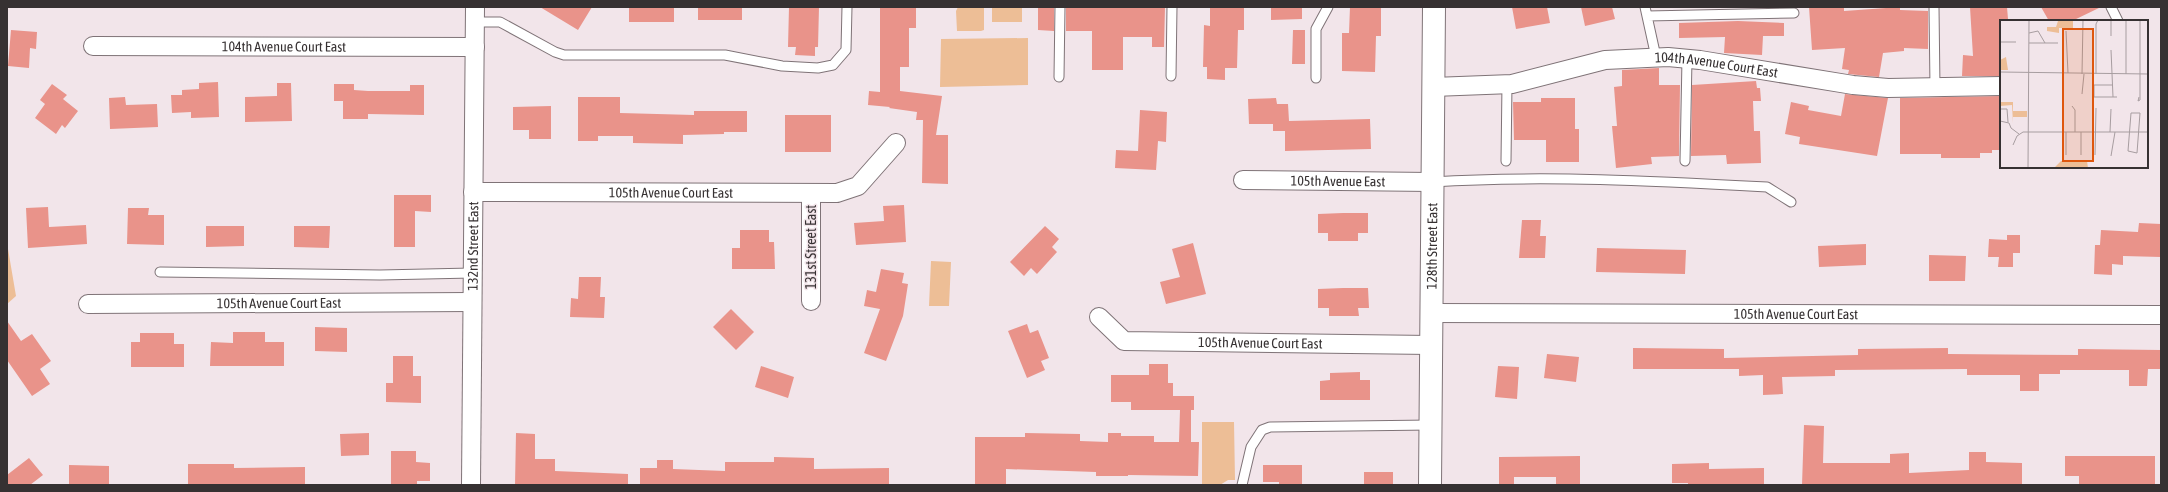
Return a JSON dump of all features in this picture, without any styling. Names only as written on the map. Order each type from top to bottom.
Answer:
[{"type":"street","name":"128th Street East","points":[[1430,485],[1434,7]]},
{"type":"street","name":"132nd Street East","points":[[471,485],[471,302],[475,15]]},
{"type":"street","name":"104th Avenue Court East","points":[[93,46],[475,47]]},
{"type":"street","name":"104th Avenue Court East","points":[[1433,87],[1507,84],[1605,60],[1656,57],[1686,59],[1853,85],[1888,88],[2000,86]]},
{"type":"street","name":"105th Avenue Court East","points":[[473,192],[844,192],[853,189],[865,179],[896,142]]},
{"type":"street","name":"105th Avenue East","points":[[1243,180],[1432,182]]},
{"type":"street","name":"131st Street East","points":[[811,193],[811,301]]},
{"type":"street","name":"105th Avenue Court East","points":[[88,304],[471,302]]},
{"type":"street","name":"105th Avenue Court East","points":[[1431,313],[2161,315]]},
{"type":"street","name":"105th Avenue Court East","points":[[1099,317],[1124,341],[1431,345]]},
{"type":"lane","points":[[475,15],[500,22],[564,55],[725,56],[782,66],[818,68],[833,65],[846,50],[847,7]]},
{"type":"lane","points":[[1059,77],[1060,7]]},
{"type":"lane","points":[[1171,76],[1172,7]]},
{"type":"lane","points":[[1316,78],[1316,29],[1328,7]]},
{"type":"lane","points":[[1934,7],[1935,88]]},
{"type":"lane","points":[[2111,7],[2118,20]]},
{"type":"lane","points":[[1656,57],[1646,11],[1794,13]]},
{"type":"lane","points":[[1685,161],[1686,59]]},
{"type":"lane","points":[[1506,161],[1507,84]]},
{"type":"lane","points":[[1432,182],[1470,180],[1592,180],[1767,187],[1791,202]]},
{"type":"lane","points":[[160,272],[380,275],[472,273]]},
{"type":"lane","points":[[1242,485],[1251,447],[1256,436],[1262,430],[1270,427],[1431,425]]},
{"type":"shaded area","points":[[958,7],[984,8],[984,30],[957,31],[956,11]]},
{"type":"shaded area","points":[[992,7],[1022,7],[1022,22],[992,22]]},
{"type":"shaded area","points":[[1028,38],[1028,85],[940,87],[941,39]]},
{"type":"shaded area","points":[[7,243],[16,296],[7,304]]},
{"type":"shaded area","points":[[931,261],[951,262],[949,306],[929,306]]},
{"type":"shaded area","points":[[1202,422],[1234,422],[1235,480],[1228,480],[1220,485],[1202,485]]},
{"type":"building","points":[[540,7],[592,7],[578,30]]},
{"type":"building","points":[[629,7],[674,7],[674,22],[629,22]]},
{"type":"building","points":[[698,7],[742,7],[742,20],[698,20]]},
{"type":"building","points":[[789,7],[819,7],[818,47],[815,47],[815,56],[795,55],[796,47],[788,47]]},
{"type":"building","points":[[880,7],[916,7],[916,28],[909,28],[909,67],[900,67],[900,91],[942,96],[936,135],[948,135],[948,184],[922,183],[923,120],[916,120],[917,112],[868,105],[869,91],[880,92]]},
{"type":"building","points":[[1038,7],[1054,7],[1054,31],[1038,30]]},
{"type":"building","points":[[1066,7],[1165,7],[1164,47],[1152,47],[1152,37],[1123,37],[1123,70],[1092,70],[1092,31],[1066,31]]},
{"type":"building","points":[[1210,7],[1244,7],[1244,30],[1238,30],[1237,68],[1225,68],[1225,80],[1207,79],[1207,67],[1203,67],[1204,25],[1210,26]]},
{"type":"building","points":[[1271,7],[1302,7],[1302,19],[1271,20]]},
{"type":"building","points":[[1350,7],[1381,7],[1381,36],[1376,36],[1375,72],[1342,71],[1342,33],[1349,33]]},
{"type":"building","points":[[1512,7],[1547,7],[1550,23],[1516,29]]},
{"type":"building","points":[[1581,7],[1612,7],[1615,19],[1585,26]]},
{"type":"building","points":[[1809,7],[1844,7],[1844,11],[1900,7],[1900,10],[1928,11],[1928,49],[1904,48],[1904,51],[1883,53],[1879,77],[1848,74],[1849,70],[1842,69],[1845,48],[1812,50]]},
{"type":"building","points":[[1970,7],[2007,7],[2008,19],[2000,20],[2000,76],[1962,76],[1963,55],[1973,56]]},
{"type":"building","points":[[2041,7],[2101,7],[2074,20],[2048,20]]},
{"type":"building","points":[[1738,21],[1784,23],[1784,36],[1763,36],[1762,55],[1724,53],[1725,37],[1679,38],[1679,23]]},
{"type":"building","points":[[11,30],[37,32],[36,49],[30,48],[29,68],[8,66]]},
{"type":"building","points":[[1293,30],[1305,30],[1305,64],[1292,64]]},
{"type":"building","points":[[1659,68],[1659,85],[1680,85],[1679,156],[1651,157],[1652,164],[1616,168],[1612,126],[1617,126],[1614,87],[1622,86],[1622,70]]},
{"type":"building","points":[[1756,81],[1757,88],[1760,88],[1761,101],[1753,101],[1754,131],[1760,131],[1761,163],[1727,164],[1726,155],[1691,156],[1692,85]]},
{"type":"building","points":[[218,82],[219,117],[191,118],[191,112],[172,113],[171,95],[182,95],[182,90],[199,89],[199,83]]},
{"type":"building","points":[[277,83],[291,83],[292,121],[245,122],[245,97],[277,96]]},
{"type":"building","points":[[52,84],[67,95],[63,99],[78,111],[65,128],[62,125],[56,134],[35,118],[45,104],[40,100]]},
{"type":"building","points":[[334,84],[354,84],[354,90],[368,91],[410,91],[410,85],[424,85],[424,115],[368,114],[368,119],[343,119],[343,101],[334,101]]},
{"type":"building","points":[[1845,94],[1888,98],[1877,156],[1799,144],[1800,137],[1785,134],[1791,102],[1809,106],[1808,110],[1841,116]]},
{"type":"building","points":[[2000,96],[2000,150],[1992,150],[1992,153],[1980,153],[1980,158],[1941,158],[1941,154],[1900,154],[1900,98]]},
{"type":"building","points":[[125,97],[126,105],[157,104],[158,127],[110,129],[109,98]]},
{"type":"building","points":[[578,97],[620,97],[620,113],[694,115],[694,111],[747,111],[747,132],[683,135],[683,144],[633,143],[633,136],[598,136],[598,141],[578,141]]},
{"type":"building","points":[[1276,98],[1277,104],[1288,104],[1289,121],[1370,119],[1371,149],[1285,151],[1285,131],[1273,131],[1273,124],[1249,124],[1248,99]]},
{"type":"building","points":[[1541,98],[1575,98],[1575,129],[1579,129],[1579,162],[1546,162],[1546,140],[1514,140],[1513,102],[1541,102]]},
{"type":"building","points":[[551,106],[551,139],[529,139],[529,130],[513,130],[513,107]]},
{"type":"building","points":[[1140,110],[1167,112],[1166,142],[1158,141],[1156,170],[1115,168],[1116,150],[1138,151]]},
{"type":"building","points":[[785,115],[831,115],[831,152],[785,152]]},
{"type":"building","points":[[394,195],[431,195],[431,212],[415,211],[415,247],[394,247]]},
{"type":"building","points":[[904,205],[906,242],[856,245],[854,223],[884,221],[883,206]]},
{"type":"building","points":[[48,207],[49,227],[86,225],[87,244],[28,248],[26,208]]},
{"type":"building","points":[[128,208],[149,208],[148,215],[164,215],[164,245],[127,244]]},
{"type":"building","points":[[1368,213],[1368,233],[1358,233],[1358,241],[1328,241],[1328,233],[1318,233],[1318,214]]},
{"type":"building","points":[[1522,220],[1541,220],[1540,236],[1546,236],[1545,258],[1519,258]]},
{"type":"building","points":[[2139,223],[2161,224],[2161,257],[2123,256],[2123,265],[2112,264],[2112,275],[2094,274],[2095,245],[2100,245],[2101,230],[2138,232]]},
{"type":"building","points":[[206,226],[244,226],[244,246],[206,247]]},
{"type":"building","points":[[294,226],[330,226],[329,248],[294,247]]},
{"type":"building","points":[[1045,226],[1059,239],[1052,247],[1057,252],[1037,274],[1031,268],[1024,276],[1010,262]]},
{"type":"building","points":[[740,230],[769,230],[769,242],[774,242],[775,269],[732,269],[732,248],[740,248]]},
{"type":"building","points":[[2007,235],[2020,235],[2020,253],[2013,253],[2013,267],[1998,267],[1999,257],[1988,257],[1989,239],[2007,240]]},
{"type":"building","points":[[1193,243],[1206,294],[1166,304],[1160,282],[1180,277],[1172,249]]},
{"type":"building","points":[[1866,244],[1866,265],[1819,267],[1818,246]]},
{"type":"building","points":[[1597,248],[1686,250],[1685,274],[1596,272]]},
{"type":"building","points":[[1929,255],[1966,256],[1965,281],[1929,281]]},
{"type":"building","points":[[881,269],[904,273],[902,283],[908,284],[903,316],[886,361],[864,353],[880,309],[864,306],[867,290],[876,292]]},
{"type":"building","points":[[579,277],[601,277],[600,297],[605,297],[604,318],[570,317],[571,298],[578,299]]},
{"type":"building","points":[[1368,288],[1369,308],[1358,308],[1359,316],[1329,316],[1329,308],[1318,308],[1318,289]]},
{"type":"building","points":[[731,309],[754,332],[736,350],[713,327]]},
{"type":"building","points":[[7,321],[21,341],[32,334],[51,361],[40,369],[50,384],[32,396],[7,360]]},
{"type":"building","points":[[1027,324],[1030,333],[1038,330],[1049,358],[1041,361],[1045,370],[1027,378],[1008,331]]},
{"type":"building","points":[[315,327],[347,328],[347,352],[315,351]]},
{"type":"building","points":[[233,332],[265,332],[265,342],[284,342],[284,366],[210,366],[211,342],[233,343]]},
{"type":"building","points":[[140,333],[174,333],[174,344],[184,344],[184,367],[131,367],[131,342],[140,342]]},
{"type":"building","points":[[1633,348],[1724,349],[1724,358],[1858,355],[1858,349],[1948,348],[1948,354],[2078,355],[2078,349],[2161,350],[2161,369],[2148,369],[2147,386],[2129,386],[2129,370],[2060,370],[2060,374],[2039,374],[2039,391],[2020,391],[2020,375],[1967,375],[1967,369],[1835,370],[1835,376],[1782,377],[1783,394],[1763,395],[1763,375],[1739,376],[1739,369],[1633,369]]},
{"type":"building","points":[[1547,354],[1579,357],[1576,382],[1544,378]]},
{"type":"building","points":[[393,356],[413,356],[413,376],[421,376],[421,403],[386,402],[386,383],[393,383]]},
{"type":"building","points":[[1149,364],[1168,364],[1168,383],[1173,383],[1173,396],[1194,396],[1194,410],[1191,410],[1191,442],[1199,442],[1198,476],[1096,476],[1096,472],[1006,469],[1006,485],[975,485],[975,437],[1025,437],[1025,433],[1080,434],[1080,441],[1108,442],[1108,433],[1121,433],[1121,436],[1154,436],[1154,442],[1179,442],[1180,410],[1131,410],[1131,402],[1111,402],[1111,375],[1149,375]]},
{"type":"building","points":[[761,366],[794,377],[788,398],[755,387]]},
{"type":"building","points":[[1498,366],[1519,367],[1517,399],[1495,397]]},
{"type":"building","points":[[1360,372],[1360,380],[1370,380],[1370,400],[1320,400],[1320,381],[1330,380],[1330,373]]},
{"type":"building","points":[[1804,425],[1824,426],[1823,463],[1890,463],[1890,454],[1909,453],[1909,473],[1969,470],[1969,452],[1986,452],[1986,462],[2022,463],[2022,485],[1802,485]]},
{"type":"building","points":[[369,433],[369,455],[341,456],[340,434]]},
{"type":"building","points":[[516,433],[535,434],[535,459],[555,459],[555,471],[628,474],[628,485],[515,485]]},
{"type":"building","points":[[391,451],[416,451],[416,462],[430,463],[430,481],[417,481],[417,485],[391,485]]},
{"type":"building","points":[[1580,456],[1580,485],[1556,485],[1556,477],[1514,477],[1514,485],[1499,485],[1499,457]]},
{"type":"building","points":[[2065,456],[2155,456],[2155,485],[2079,485],[2079,476],[2065,476]]},
{"type":"building","points":[[774,457],[814,458],[814,469],[889,468],[889,485],[640,485],[640,468],[657,468],[657,460],[673,460],[673,469],[725,471],[725,462],[774,462]]},
{"type":"building","points":[[29,458],[43,475],[30,485],[7,485],[7,475]]},
{"type":"building","points":[[1709,463],[1709,469],[1764,468],[1764,485],[1688,485],[1688,483],[1672,483],[1672,464]]},
{"type":"building","points":[[188,464],[234,464],[234,468],[305,467],[305,485],[188,485]]},
{"type":"building","points":[[69,465],[109,466],[109,485],[69,485]]},
{"type":"building","points":[[1263,465],[1302,465],[1302,485],[1279,485],[1279,482],[1263,482]]},
{"type":"building","points":[[1364,472],[1393,472],[1393,485],[1364,485]]}]
